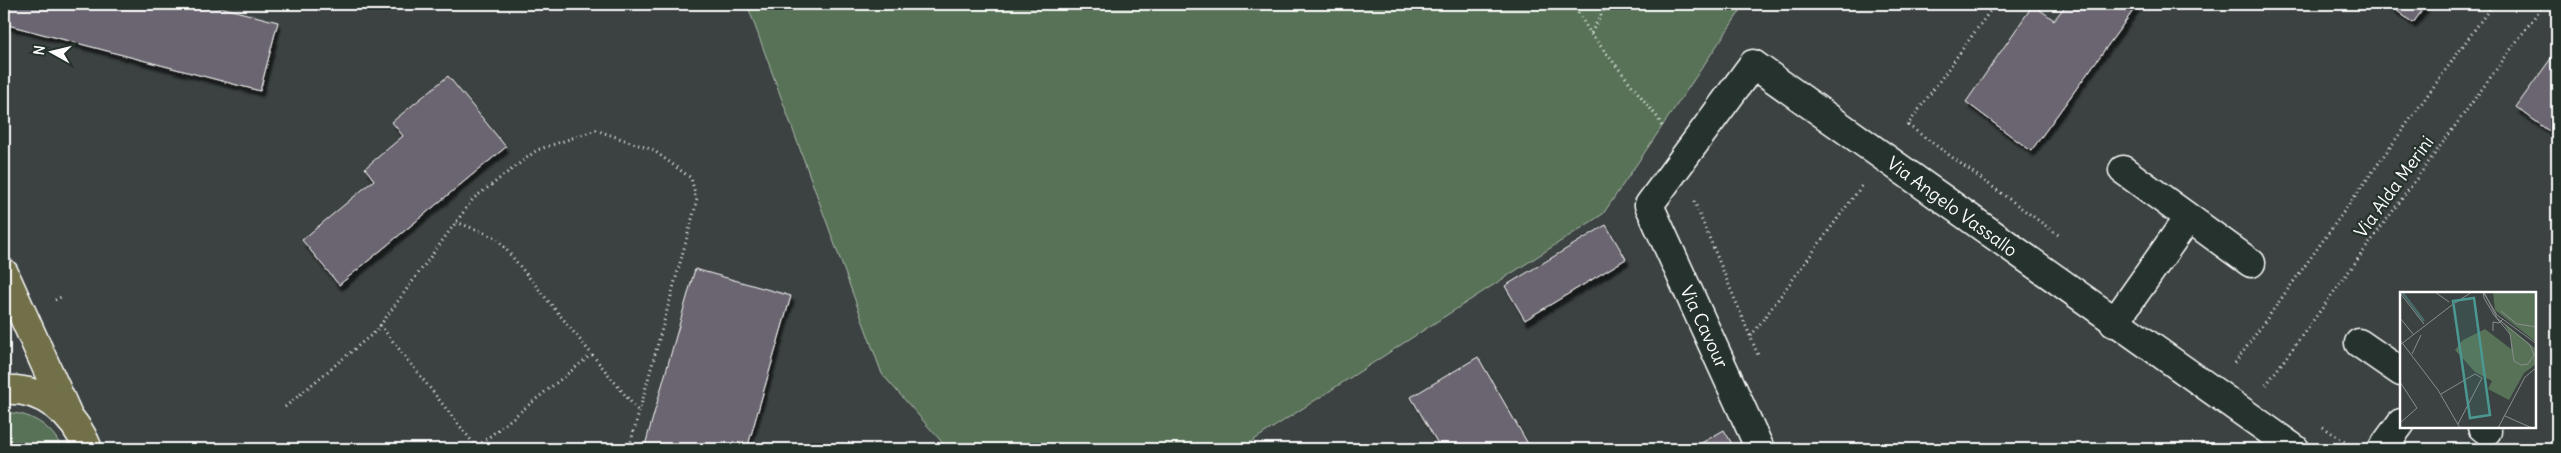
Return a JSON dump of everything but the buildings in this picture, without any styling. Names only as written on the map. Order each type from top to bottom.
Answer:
[{"type":"main road","points":[[4,273],[67,413],[81,432],[88,449]]},
{"type":"main road","points":[[4,390],[15,389],[43,397],[67,413]]},
{"type":"street","name":"Via Angelo Vassallo","points":[[1649,205],[1753,64],[2114,323],[2294,449]]},
{"type":"street","points":[[2123,170],[2251,263]]},
{"type":"street","name":"Via Cavour","points":[[1649,205],[1760,449]]},
{"type":"street","points":[[2114,323],[2188,218]]},
{"type":"street","points":[[2359,343],[2400,371]]},
{"type":"street","points":[[2382,449],[2400,424]]},
{"type":"path","points":[[1591,34],[1607,4]]},
{"type":"path","name":"Via Alda Merini","points":[[2235,363],[2493,4]]},
{"type":"path","name":"Via Alda Merini","points":[[2266,386],[2544,4]]},
{"type":"path","points":[[285,407],[376,330],[473,199],[537,150],[596,130],[654,150],[691,178],[697,201],[628,449]]},
{"type":"path","points":[[456,222],[496,237],[639,412]]},
{"type":"path","points":[[380,325],[476,449],[591,355]]},
{"type":"green space","points":[[747,4],[1745,4],[1603,214],[1240,449],[948,449],[882,374]]},
{"type":"green space","points":[[4,413],[31,417],[53,433],[62,449],[4,449]]}]
